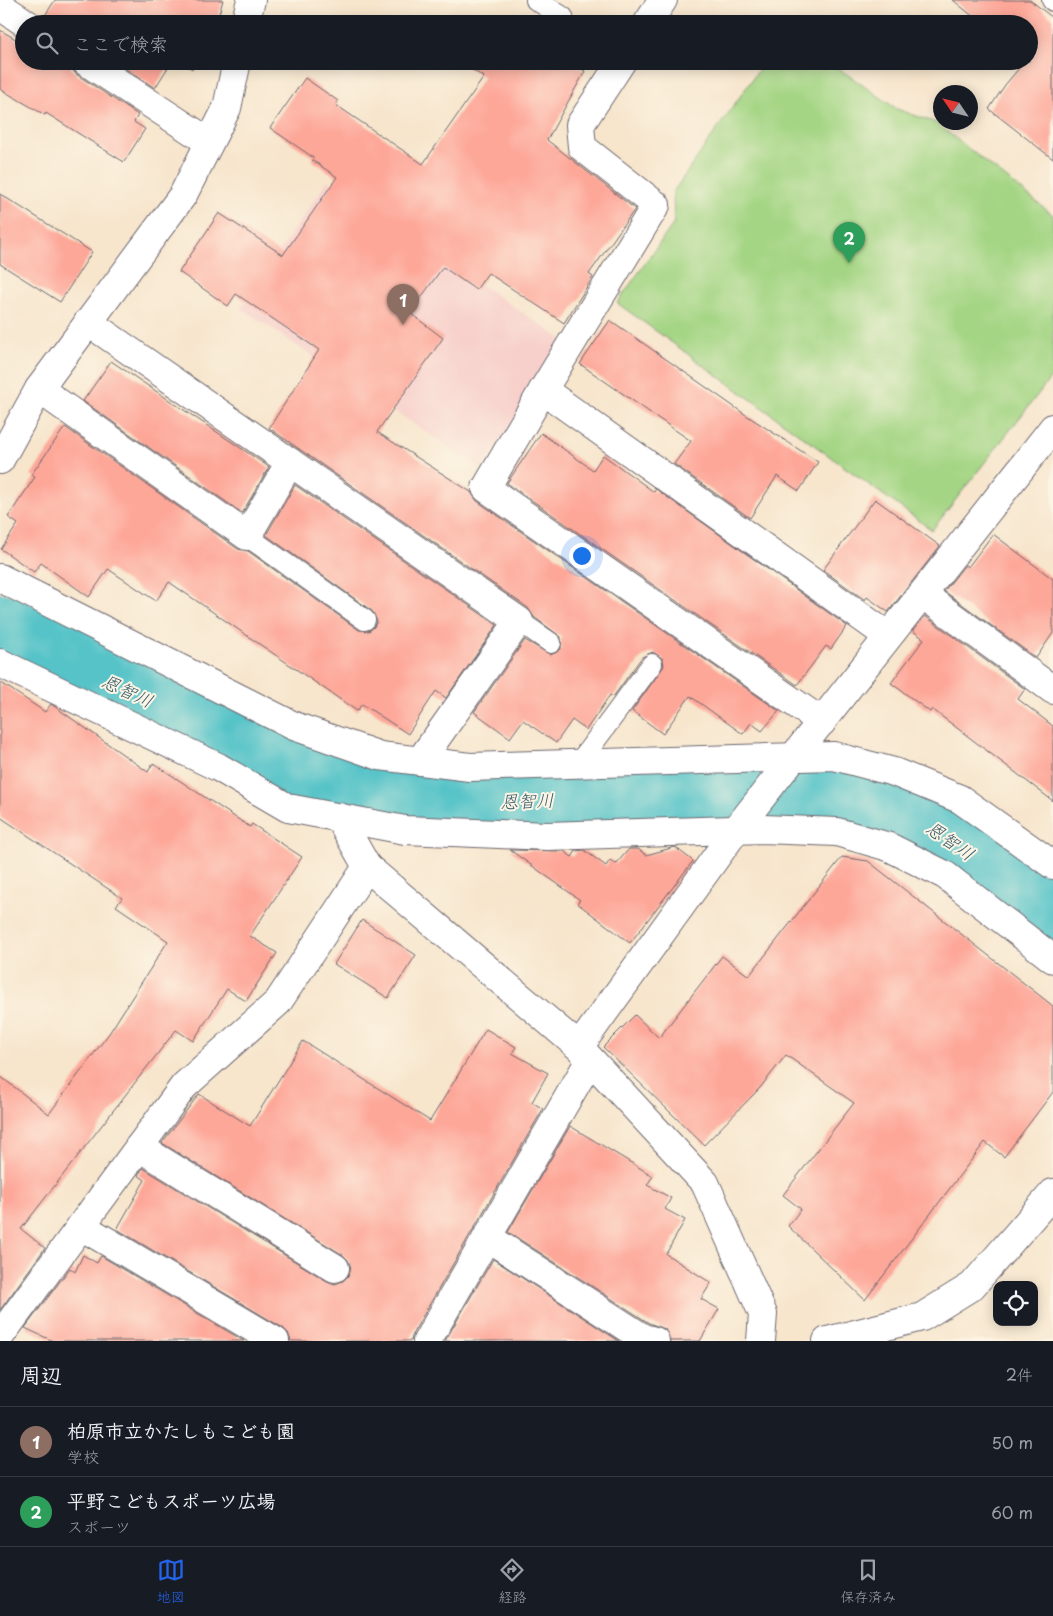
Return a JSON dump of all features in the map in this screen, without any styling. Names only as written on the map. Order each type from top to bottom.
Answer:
[{"type":"street","points":[[248,15],[251,0]]},
{"type":"street","points":[[653,15],[663,0]]},
{"type":"street","points":[[0,6],[15,16]]},
{"type":"street","points":[[99,70],[209,142]]},
{"type":"street","points":[[0,460],[39,389],[183,195],[226,108],[235,70]]},
{"type":"street","points":[[616,70],[580,125],[582,147],[656,205],[543,390],[486,488],[822,722]]},
{"type":"street","points":[[88,322],[519,621],[420,761]]},
{"type":"street","points":[[39,389],[247,536],[290,462]]},
{"type":"street","points":[[543,390],[888,636]]},
{"type":"street","points":[[427,1341],[487,1238],[585,1053],[741,823],[1053,428]]},
{"type":"street","points":[[0,578],[294,726],[380,756],[470,767],[578,764],[787,765],[834,756],[894,772],[960,799],[1053,865]]},
{"type":"street","points":[[922,594],[1053,690]]},
{"type":"street","points":[[0,663],[218,767],[288,808],[405,830],[547,836],[741,823],[763,829],[836,832],[889,847],[945,875],[1053,959]]},
{"type":"street","points":[[339,817],[368,866],[585,1053],[705,1182],[763,1314],[761,1341]]},
{"type":"street","points":[[0,1336],[184,1086],[278,1002],[368,866]]},
{"type":"street","points":[[139,1147],[335,1268]]},
{"type":"street","points":[[827,1341],[922,1318],[972,1286],[1053,1194]]},
{"type":"street","points":[[81,1226],[275,1341]]},
{"type":"street","points":[[487,1238],[643,1338],[655,1341]]},
{"type":"lane","points":[[536,0],[561,15]]},
{"type":"lane","points":[[247,536],[365,620]]},
{"type":"lane","points":[[519,621],[551,643]]},
{"type":"lane","points":[[578,764],[652,664]]},
{"type":"shaded area","points":[[327,181],[566,342],[481,469],[241,308]]},
{"type":"green space","points":[[759,70],[841,70],[897,109],[933,122],[933,130],[945,130],[1053,215],[1053,375],[932,530],[617,303],[674,223],[673,192]]},
{"type":"building","points":[[55,0],[223,0],[219,15],[45,15]]},
{"type":"building","points":[[953,0],[1030,0],[1053,18],[1053,159],[989,109],[1018,70],[1038,70],[1038,15],[971,15]]},
{"type":"building","points":[[0,30],[15,39],[15,70],[73,70],[138,115],[134,122],[145,129],[124,162],[46,113],[45,115],[0,89]]},
{"type":"building","points":[[128,70],[166,70],[155,88]]},
{"type":"building","points":[[473,70],[585,71],[547,140],[635,209],[589,274],[593,277],[564,323],[488,273],[476,290],[443,267],[410,313],[443,338],[377,432],[471,492],[477,501],[779,711],[762,731],[751,723],[743,734],[690,696],[663,734],[632,711],[664,666],[663,659],[653,652],[642,657],[613,697],[610,695],[586,730],[572,720],[556,743],[523,720],[510,738],[474,712],[525,640],[551,655],[561,649],[561,637],[534,617],[528,608],[269,428],[319,350],[236,294],[228,306],[179,272],[219,213],[283,255],[337,177],[312,160],[314,158],[270,128],[305,78],[338,101],[336,105],[423,164],[484,77]]},
{"type":"building","points":[[0,194],[92,252],[60,302],[0,264]]},
{"type":"building","points":[[610,320],[743,413],[818,462],[799,491],[777,476],[750,518],[674,464],[691,441],[580,364]]},
{"type":"building","points":[[111,361],[269,467],[242,513],[83,401]]},
{"type":"building","points":[[65,427],[238,549],[248,551],[359,630],[369,631],[374,627],[377,621],[372,611],[266,535],[295,485],[497,625],[446,698],[436,691],[408,734],[362,704],[357,711],[169,582],[156,601],[108,569],[89,597],[41,563],[34,572],[1,549],[18,524],[8,517],[35,477],[31,475]]},
{"type":"building","points":[[541,433],[593,470],[603,455],[654,492],[656,489],[847,626],[831,649],[826,646],[797,685],[507,483]]},
{"type":"building","points":[[875,499],[940,546],[888,612],[867,597],[865,600],[823,570]]},
{"type":"building","points":[[993,534],[1053,579],[1053,633],[1036,658],[944,591],[965,565],[968,567]]},
{"type":"building","points":[[925,616],[1025,689],[1018,699],[1053,726],[1053,801],[932,709],[930,712],[891,683],[924,639],[913,631]]},
{"type":"building","points":[[0,682],[45,712],[51,704],[148,772],[153,763],[250,827],[252,824],[302,857],[250,936],[277,953],[246,1001],[227,989],[193,1041],[176,1030],[21,1229],[45,1248],[0,1310],[0,1076],[49,1114],[110,1032],[168,941],[116,906],[122,898],[0,817]]},
{"type":"building","points":[[675,847],[693,861],[630,943],[577,903],[580,900],[510,850],[564,851],[572,857],[576,851],[584,850],[606,866],[610,860],[616,864],[629,849],[638,849],[646,855]]},
{"type":"building","points":[[842,857],[868,861],[1053,1006],[1053,1092],[1004,1157],[985,1142],[865,1300],[788,1226],[801,1209],[783,1195],[854,1103],[786,1055],[760,1088],[704,1145],[603,1047],[635,1015],[659,1038],[722,956],[749,976]]},
{"type":"building","points":[[362,920],[416,955],[388,998],[334,964]]},
{"type":"building","points":[[486,1029],[516,1047],[512,1053],[548,1073],[532,1102],[543,1109],[413,1333],[411,1341],[291,1341],[288,1333],[283,1328],[117,1229],[145,1180],[138,1175],[143,1168],[327,1281],[335,1284],[343,1281],[348,1276],[351,1268],[348,1260],[343,1255],[162,1143],[199,1094],[250,1126],[303,1041],[430,1121]]},
{"type":"building","points":[[570,1126],[653,1176],[647,1185],[671,1198],[665,1209],[685,1220],[666,1254],[711,1283],[701,1299],[719,1309],[700,1341],[670,1341],[665,1329],[649,1323],[508,1232]]},
{"type":"building","points":[[83,1255],[97,1263],[101,1256],[244,1341],[53,1341],[25,1328],[70,1268],[75,1272]]},
{"type":"building","points":[[493,1259],[619,1341],[445,1341]]},
{"type":"waterway","name":"恩智川","points":[[0,630],[297,769],[447,802],[826,791],[926,820],[1053,913]]},
{"type":"place","name":"平野こどもスポーツ広場","points":[[849,263]]},
{"type":"place","name":"柏原市立かたしもこども園","points":[[403,325]]}]
